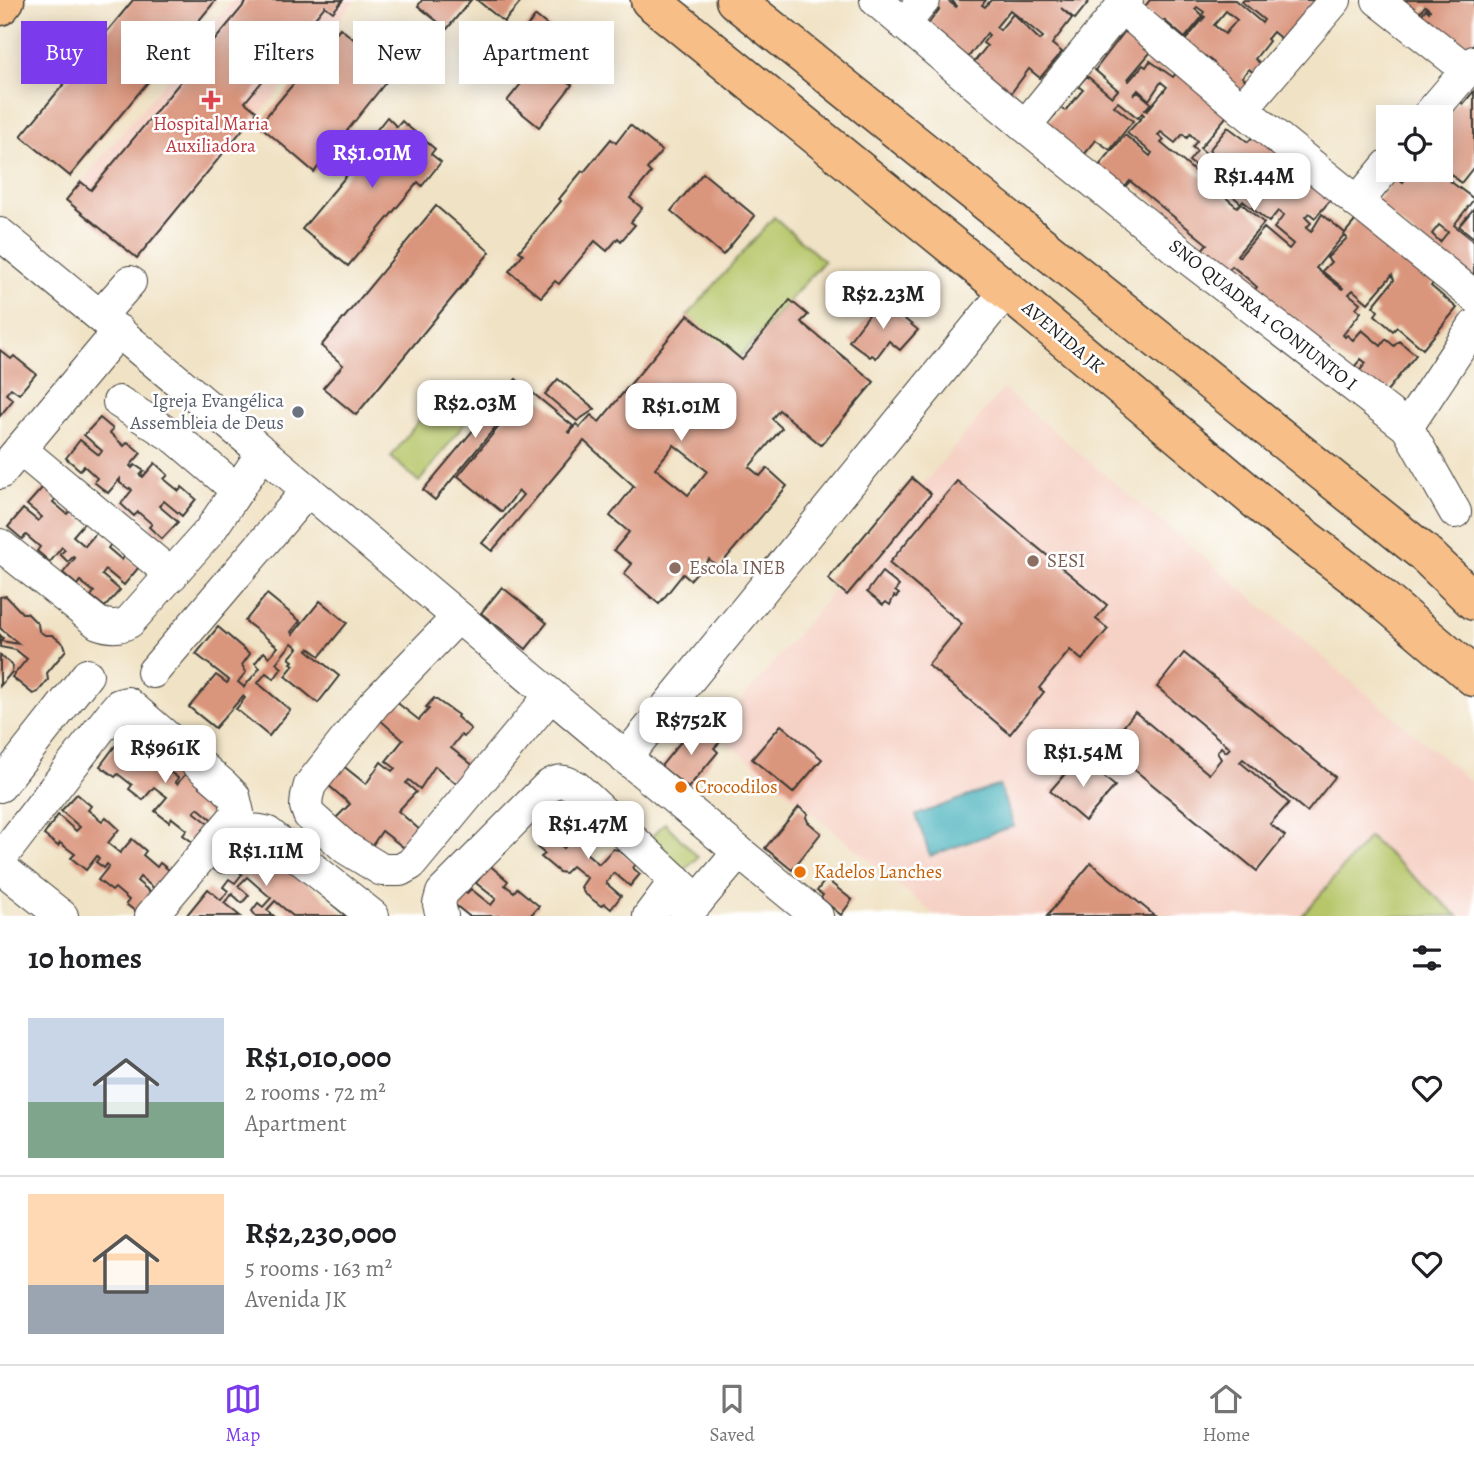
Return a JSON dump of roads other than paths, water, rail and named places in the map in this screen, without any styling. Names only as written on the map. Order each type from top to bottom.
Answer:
[{"type":"main road","points":[[0,6],[5,0]]},
{"type":"main road","name":"AVENIDA JK","points":[[650,0],[1007,290],[1268,510],[1367,586],[1474,677]]},
{"type":"main road","points":[[686,31],[699,32],[715,27],[722,15],[719,0]]},
{"type":"main road","points":[[735,0],[1423,552],[1474,601]]},
{"type":"street","name":"SNO QUADRA 1 CONJUNTO I","points":[[876,0],[914,12],[1025,126],[1184,254],[1407,427]]},
{"type":"street","points":[[1242,109],[1335,0]]},
{"type":"street","points":[[1378,0],[1470,66],[1437,105]]},
{"type":"street","points":[[1025,126],[1124,4],[1242,109],[1474,296]]},
{"type":"street","points":[[1357,202],[1376,179]]},
{"type":"street","points":[[0,234],[817,916]]},
{"type":"street","points":[[130,282],[109,323],[10,461],[172,575]]},
{"type":"street","points":[[625,758],[1007,290]]},
{"type":"street","points":[[1455,512],[1407,427],[1474,326]]},
{"type":"street","points":[[119,402],[177,439],[225,480],[239,488]]},
{"type":"street","points":[[0,545],[98,623],[107,627],[123,625],[129,622],[209,532],[262,452]]},
{"type":"street","points":[[153,672],[308,490]]},
{"type":"street","points":[[458,617],[374,704],[310,785],[306,806],[309,815],[346,848],[382,870],[400,870],[411,864],[551,695]]},
{"type":"street","points":[[0,786],[87,675]]},
{"type":"street","points":[[0,859],[113,712],[119,705],[127,703],[224,786],[234,796],[238,813],[151,916]]},
{"type":"street","points":[[443,916],[439,904],[442,893],[540,794],[556,781],[565,780],[576,786],[686,899]]},
{"type":"street","points":[[174,916],[244,835],[254,829],[268,832],[373,916]]},
{"type":"street","points":[[649,916],[686,899],[739,852]]},
{"type":"street","points":[[0,867],[62,916]]},
{"type":"water","points":[[999,785],[1014,826],[930,856],[916,815]]},
{"type":"place","name":"Hospital Maria Auxiliadora","points":[[211,100]]},
{"type":"place","name":"Igreja Evangélica Assembleia de Deus","points":[[298,412]]},
{"type":"place","name":"SESI","points":[[1033,561]]},
{"type":"place","name":"Escola INEB","points":[[675,568]]},
{"type":"place","name":"Crocodilos","points":[[681,787]]},
{"type":"place","name":"Kadelos Lanches","points":[[800,872]]}]
